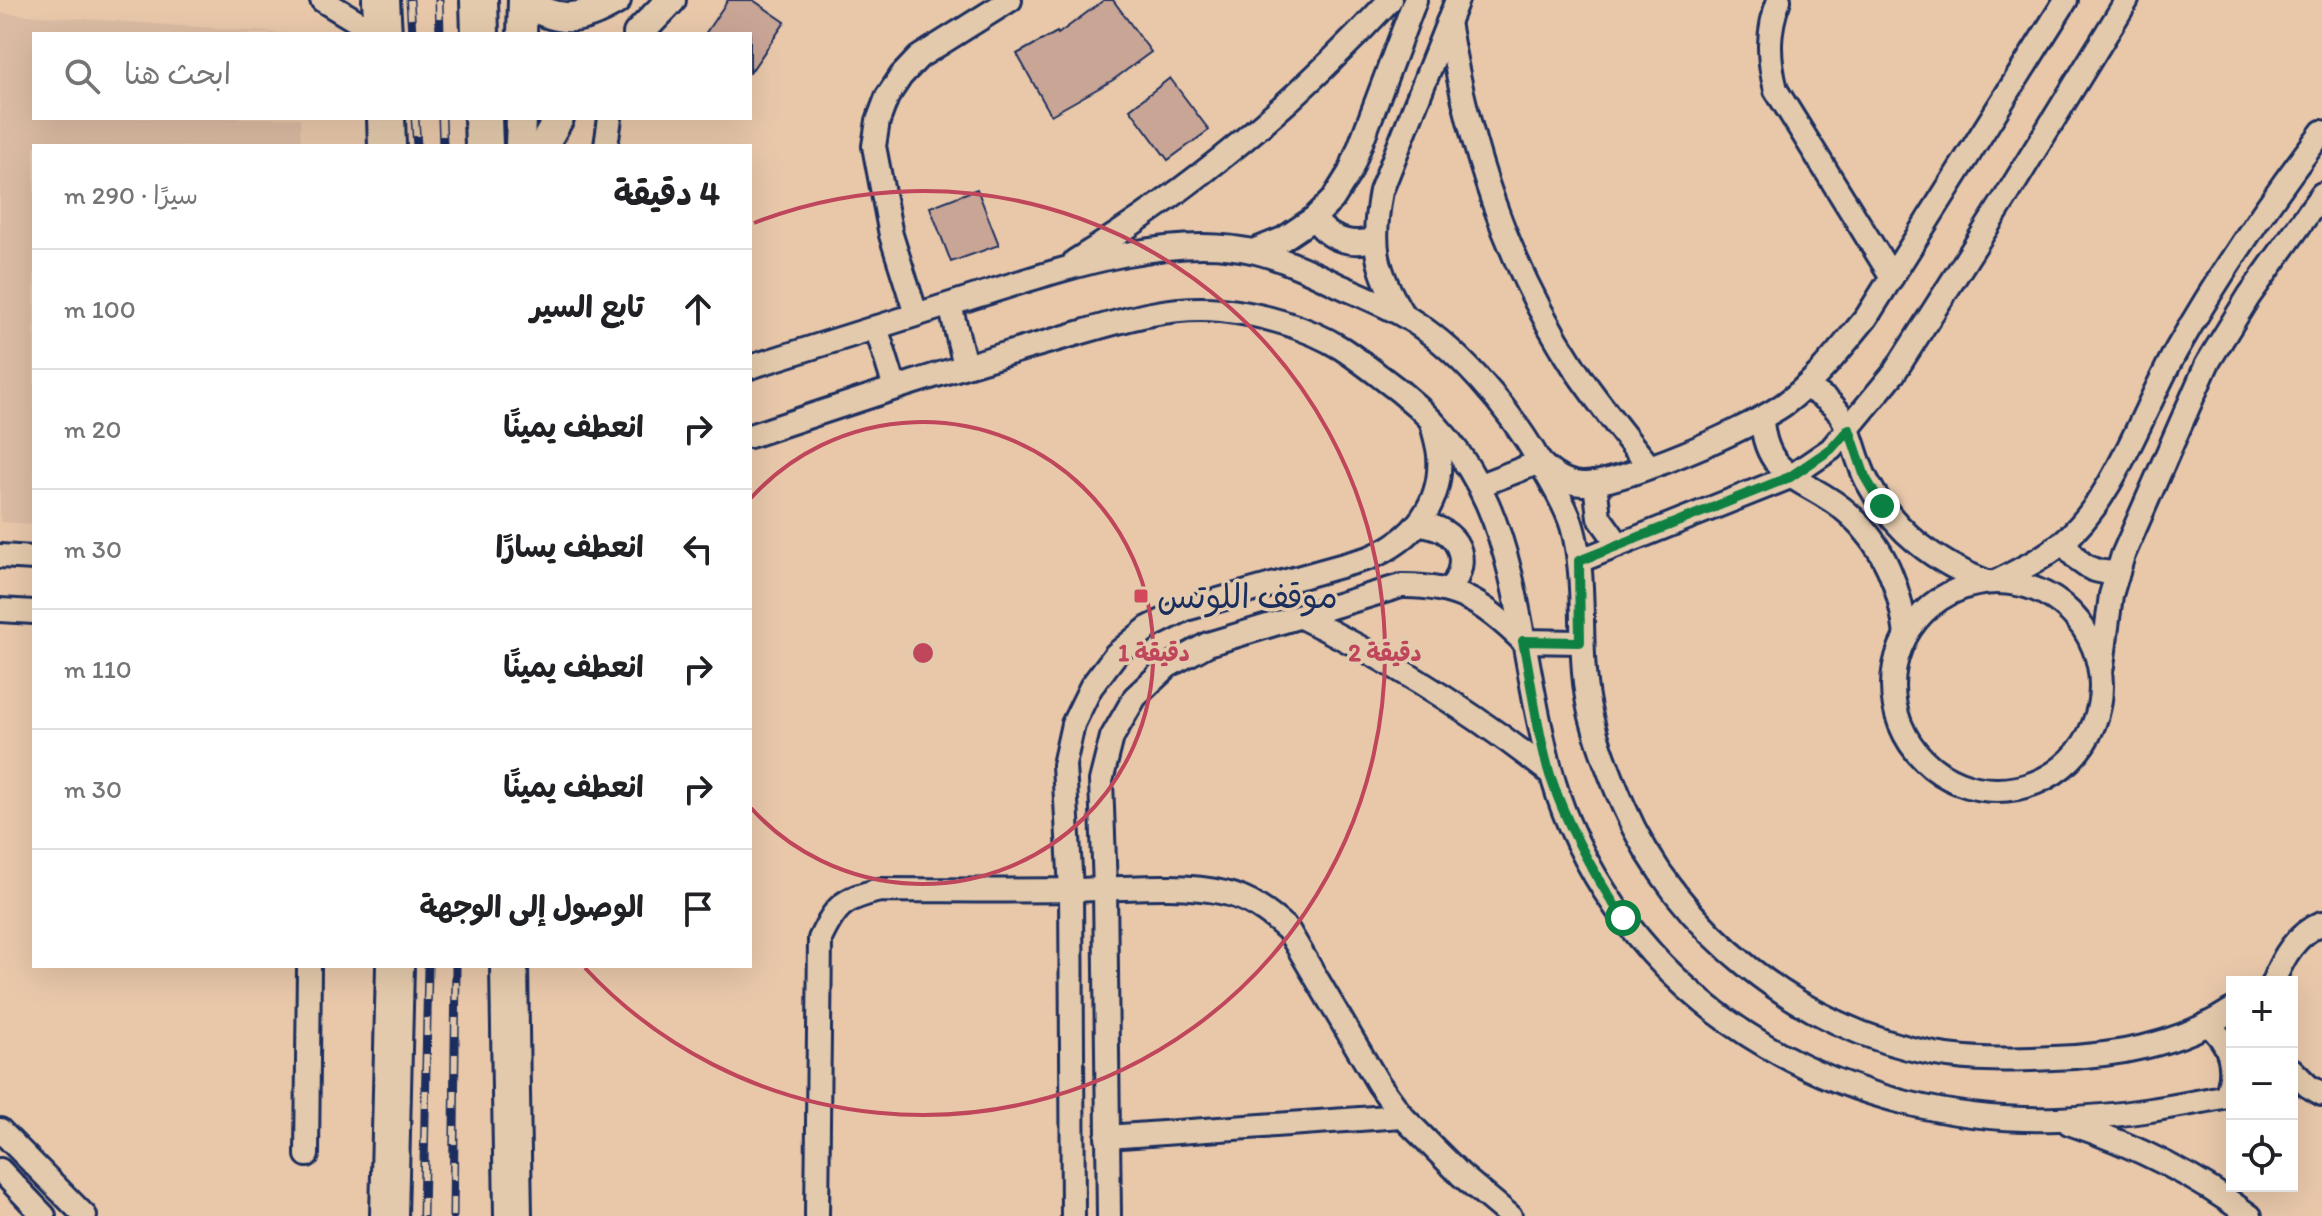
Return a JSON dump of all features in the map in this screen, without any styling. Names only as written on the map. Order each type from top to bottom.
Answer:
[{"type":"main road","points":[[380,32],[381,0]]},
{"type":"main road","points":[[479,0],[480,32]]},
{"type":"main road","points":[[386,120],[387,144]]},
{"type":"main road","points":[[483,120],[484,144]]},
{"type":"main road","points":[[390,1199],[395,968]]},
{"type":"main road","points":[[509,968],[513,1216]]},
{"type":"street","points":[[322,0],[377,32]]},
{"type":"street","points":[[523,0],[567,27],[616,0]]},
{"type":"street","points":[[522,32],[523,0]]},
{"type":"street","points":[[640,32],[671,0]]},
{"type":"street","points":[[916,314],[891,235],[874,146],[878,121],[887,97],[919,57],[1010,0]]},
{"type":"street","points":[[1059,271],[1139,222],[1247,140],[1337,57],[1390,0]]},
{"type":"street","points":[[1253,251],[1283,239],[1314,218],[1333,199],[1350,172],[1415,0]]},
{"type":"street","points":[[1403,315],[1386,287],[1376,256],[1375,223],[1381,191],[1457,0]]},
{"type":"street","points":[[1779,0],[1768,41],[1776,90],[1892,277]]},
{"type":"street","points":[[1540,462],[1563,480],[1595,483],[1703,446],[1762,419],[1805,387],[1866,318],[2066,0]]},
{"type":"street","points":[[1579,561],[1790,477],[1831,449],[1894,373],[2127,0]]},
{"type":"street","points":[[1448,22],[1458,83],[1473,143],[1492,202],[1516,259],[1574,367],[1649,466]]},
{"type":"street","points":[[520,144],[521,120]]},
{"type":"street","points":[[544,144],[558,120]]},
{"type":"street","points":[[606,144],[610,120]]},
{"type":"street","points":[[2322,132],[2276,193],[2210,295],[2176,350],[2102,496],[2065,541],[2045,557],[1992,582],[1963,587],[1940,598],[1921,614],[1906,635],[1896,660],[1893,688],[1897,716],[1909,742],[1927,763],[1950,779],[1976,788],[2004,790],[2032,784],[2057,772],[2077,753],[2091,732],[2099,708],[2104,638],[2118,572],[2140,515],[2207,364],[2249,296],[2322,194]]},
{"type":"street","points":[[1314,218],[1327,233],[1346,242],[1376,239]]},
{"type":"street","points":[[752,366],[1059,271],[1151,251],[1202,246],[1253,251],[1302,268],[1403,315],[1449,350],[1490,392],[1540,462],[1571,522],[1579,561],[1580,642],[1588,707],[1624,807],[1652,859],[1696,917],[1727,949],[1773,986],[1823,1016],[1878,1039],[1934,1054],[1993,1060],[2093,1057],[2158,1045],[2226,1013]]},
{"type":"street","points":[[950,305],[965,365]]},
{"type":"street","points":[[752,435],[965,365],[1152,313],[1218,309],[1282,322],[1340,347],[1431,418],[1458,450],[1480,485],[1497,522],[1510,566],[1549,772],[1568,824],[1623,918],[1684,986],[1728,1022],[1776,1053],[1827,1078],[1880,1097],[1936,1109],[1998,1117],[2056,1119],[2135,1113],[2226,1096]]},
{"type":"street","points":[[876,327],[895,388]]},
{"type":"street","points":[[1805,387],[1827,399],[1844,418],[1865,477],[1882,506],[1903,532],[1947,565],[1992,582],[2023,585],[2047,595],[2069,611],[2086,632],[2096,656],[2101,683]]},
{"type":"street","points":[[1073,1216],[1071,890],[1064,765],[1073,724],[1091,687],[1116,654],[1148,628],[1186,609],[1369,558],[1389,550],[1420,524],[1436,491],[1439,455],[1431,418]]},
{"type":"street","points":[[1762,419],[1768,452],[1777,466],[1848,512],[1883,555],[1903,607],[1906,635]]},
{"type":"street","points":[[1480,485],[1540,462]]},
{"type":"street","points":[[1595,483],[1599,517],[1619,545]]},
{"type":"street","points":[[1420,524],[1434,525],[1446,531],[1461,553],[1457,580],[1449,590]]},
{"type":"street","points":[[2065,541],[2082,564],[2099,572],[2118,572]]},
{"type":"street","points":[[0,556],[32,558]]},
{"type":"street","points":[[1109,1216],[1101,781],[1112,737],[1135,697],[1168,666],[1208,644],[1401,586],[1449,590],[1474,600],[1497,616],[1523,641],[1580,642]]},
{"type":"street","points":[[0,610],[32,612]]},
{"type":"street","points":[[1301,617],[1430,687],[1471,713],[1549,772]]},
{"type":"street","points":[[817,1216],[820,939],[832,914],[853,896],[880,890],[1105,888],[1204,889],[1239,898],[1270,914],[1288,930],[1378,1083],[1402,1116],[1461,1175],[1510,1216]]},
{"type":"street","points":[[2276,976],[2296,941],[2319,919]]},
{"type":"street","points":[[307,1155],[309,968]]},
{"type":"street","points":[[2207,1024],[2216,1031],[2227,1048]]},
{"type":"street","points":[[2298,1076],[2322,1094]]},
{"type":"street","points":[[1074,1120],[1079,1115],[1094,1111],[1108,1137],[1104,1160],[1091,1165],[1078,1159],[1074,1153]]},
{"type":"street","points":[[1108,1137],[1402,1116]]},
{"type":"street","points":[[2056,1119],[2114,1139],[2170,1164],[2250,1216]]},
{"type":"street","points":[[0,1130],[85,1216]]},
{"type":"street","points":[[0,1170],[44,1216]]},
{"type":"street","points":[[375,1216],[390,1199]]},
{"type":"shaded area","points":[[0,13],[269,32],[32,32],[32,120],[300,120],[301,144],[32,144],[32,524],[0,522]]},
{"type":"building","points":[[728,0],[753,0],[785,22],[752,70],[752,32],[706,32]]},
{"type":"building","points":[[1104,0],[1113,0],[1151,52],[1113,80],[1051,115],[1017,54],[1058,34]]},
{"type":"building","points":[[1170,78],[1209,130],[1168,160],[1130,109]]},
{"type":"building","points":[[977,189],[999,245],[951,262],[930,207]]},
{"type":"railway","points":[[410,0],[412,32]]},
{"type":"railway","points":[[439,0],[440,32]]},
{"type":"railway","points":[[415,120],[417,144]]},
{"type":"railway","points":[[442,120],[443,144]]},
{"type":"railway","points":[[423,1216],[428,968]]},
{"type":"railway","points":[[453,1216],[456,968]]},
{"type":"place","name":"موقف اللوتس","points":[[1141,596]]},
{"type":"route","points":[[1623,918],[1593,872],[1568,824],[1549,772],[1523,641],[1580,642],[1579,561],[1790,477],[1818,460],[1849,429],[1865,477],[1882,506]]}]
